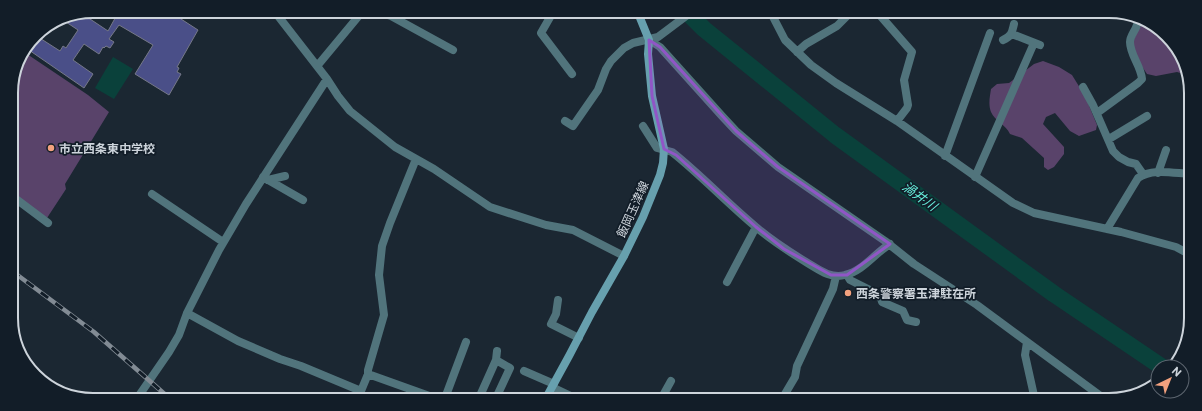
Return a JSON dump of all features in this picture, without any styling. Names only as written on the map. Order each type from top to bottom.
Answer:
[{"type":"main road","name":"飯岡玉津線","points":[[549,393],[644,217],[663,164],[664,149],[652,96],[648,54],[649,40],[640,18]]},
{"type":"street","points":[[280,18],[318,65],[338,96],[350,111],[395,147],[463,188],[490,208],[546,226],[573,230],[624,256]]},
{"type":"street","points":[[318,65],[357,18]]},
{"type":"street","points":[[395,18],[453,50]]},
{"type":"street","points":[[550,18],[541,33],[572,74]]},
{"type":"street","points":[[565,121],[573,126],[598,90],[606,69],[611,61],[624,48],[633,43],[658,38],[684,18]]},
{"type":"street","points":[[774,18],[785,40],[811,65],[836,83],[897,121],[945,156],[1024,209],[1034,213],[1106,229],[1176,248],[1184,252]]},
{"type":"street","points":[[797,52],[806,44],[837,26],[845,18]]},
{"type":"street","points":[[882,18],[912,52],[904,80],[908,105],[897,121]]},
{"type":"street","points":[[1003,40],[1010,37],[1014,24]]},
{"type":"street","points":[[1097,113],[1142,79],[1130,40],[1138,24]]},
{"type":"street","points":[[945,156],[990,33]]},
{"type":"street","points":[[976,177],[1037,44],[1012,34]]},
{"type":"street","points":[[649,40],[660,47],[736,131],[778,167],[890,244],[914,264],[977,305],[1096,393]]},
{"type":"street","points":[[141,393],[169,352],[179,334],[187,312],[223,242],[266,178],[327,79]]},
{"type":"street","points":[[1083,87],[1097,113],[1113,151],[1119,157],[1136,164],[1143,174]]},
{"type":"street","points":[[1109,139],[1147,116]]},
{"type":"street","points":[[643,126],[657,148],[664,149],[676,155],[756,227],[784,249],[825,274],[836,276],[847,275],[864,265],[880,250],[890,244]]},
{"type":"street","points":[[1158,172],[1166,150]]},
{"type":"street","points":[[361,393],[384,315],[379,275],[382,246],[416,159]]},
{"type":"street","points":[[1106,229],[1138,178],[1143,174],[1158,172],[1184,174]]},
{"type":"street","points":[[266,178],[285,176]]},
{"type":"street","points":[[266,178],[303,200]]},
{"type":"street","points":[[152,194],[223,242]]},
{"type":"street","points":[[18,200],[48,223]]},
{"type":"street","points":[[727,282],[756,227]]},
{"type":"street","points":[[847,275],[850,280],[880,295],[882,302],[903,311],[908,320],[916,322]]},
{"type":"street","points":[[786,393],[795,377],[797,366],[833,289],[836,276]]},
{"type":"street","points":[[558,300],[556,314],[551,324],[579,338]]},
{"type":"street","points":[[187,312],[238,341],[359,393]]},
{"type":"street","points":[[447,393],[466,342]]},
{"type":"street","points":[[1027,342],[1025,355],[1033,393]]},
{"type":"street","points":[[481,393],[496,360],[497,351]]},
{"type":"street","points":[[496,360],[510,368],[498,393]]},
{"type":"street","points":[[524,370],[567,393]]},
{"type":"street","points":[[368,374],[421,393]]},
{"type":"street","points":[[664,393],[671,381]]},
{"type":"highlighted area","points":[[649,40],[660,47],[736,131],[778,167],[890,244],[847,275],[831,275],[784,249],[756,227],[676,155],[664,149],[652,96]]},
{"type":"shaded area","points":[[1140,25],[1155,33],[1169,47],[1181,73],[1177,72],[1156,76],[1147,74],[1139,62],[1133,43]]},
{"type":"shaded area","points":[[28,55],[88,95],[109,112],[65,184],[66,189],[47,218],[18,197],[18,88],[19,78]]},
{"type":"shaded area","points":[[113,57],[133,69],[114,99],[95,88]]},
{"type":"shaded area","points":[[1043,61],[1059,67],[1072,75],[1085,96],[1097,125],[1096,130],[1079,136],[1070,131],[1055,113],[1046,117],[1043,124],[1064,147],[1064,154],[1054,167],[1048,170],[1044,167],[1044,158],[1022,138],[1010,134],[995,118],[991,112],[989,103],[991,89],[997,84],[1009,83],[1034,64]]},
{"type":"building","points":[[88,18],[108,31],[115,18],[182,18],[198,30],[177,67],[179,68],[177,72],[181,74],[169,95],[135,74],[153,45],[119,25],[109,39],[114,42],[110,48],[106,46],[104,48],[103,47],[99,54],[84,44],[73,60],[93,74],[84,88],[30,51],[42,39],[60,51],[63,46],[66,48],[78,30],[67,23],[78,19]]},
{"type":"waterway","name":"渦井川","points":[[693,18],[704,29],[835,135],[1054,294],[1150,359]]},
{"type":"railway","points":[[18,275],[94,332],[163,393]]},
{"type":"place","name":"市立西条東中学校","points":[[51,148]]},
{"type":"place","name":"西条警察署玉津駐在所","points":[[848,293]]}]
